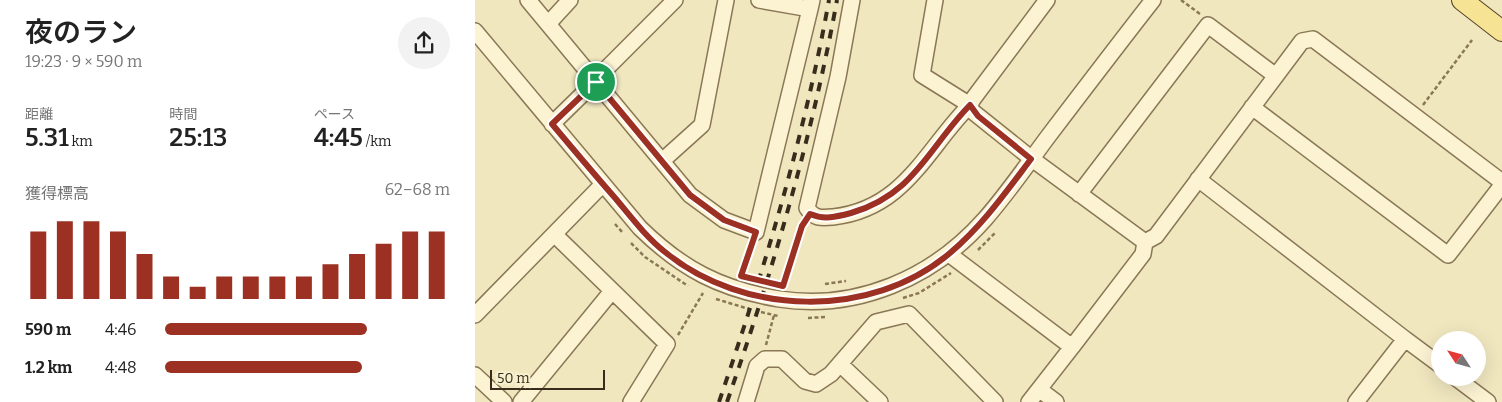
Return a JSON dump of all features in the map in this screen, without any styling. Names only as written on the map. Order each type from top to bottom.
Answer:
[{"type":"main road","points":[[1462,0],[1502,31]]},
{"type":"street","points":[[528,0],[699,204],[724,220],[756,232],[811,4],[759,0]]},
{"type":"street","points":[[547,24],[570,0]]},
{"type":"street","points":[[552,124],[675,0]]},
{"type":"street","points":[[662,161],[702,125],[726,0]]},
{"type":"street","points":[[853,0],[837,85],[807,208],[810,214],[820,218],[839,216],[878,202],[896,191],[928,159],[1047,0]]},
{"type":"street","points":[[935,0],[922,75],[970,105],[978,116],[1031,159],[1145,242]]},
{"type":"street","points":[[475,32],[640,228],[665,252],[698,274],[751,294],[794,301],[828,301],[867,295],[911,278],[949,254],[985,219],[1153,0]]},
{"type":"street","points":[[1079,194],[1208,25],[1276,76]]},
{"type":"street","points":[[1145,242],[1156,236],[1252,107],[1302,41],[1313,39],[1502,184],[1448,255],[1252,107]]},
{"type":"street","points":[[1199,179],[1431,359]]},
{"type":"street","points":[[475,315],[603,184]]},
{"type":"street","points":[[554,234],[667,344],[631,402]]},
{"type":"street","points":[[1029,402],[1143,254],[1145,242]]},
{"type":"street","points":[[949,254],[1072,347]]},
{"type":"street","points":[[521,402],[612,291]]},
{"type":"street","points":[[746,402],[757,366],[765,358],[783,359],[805,382],[816,384],[840,364],[876,322],[909,314],[995,402]]},
{"type":"street","points":[[1356,402],[1405,339]]},
{"type":"street","points":[[840,364],[880,402]]},
{"type":"street","points":[[475,375],[503,402]]},
{"type":"street","points":[[1466,386],[1487,402]]},
{"type":"street","points":[[1040,390],[1056,402]]},
{"type":"path","points":[[1181,0],[1204,18],[1208,25]]},
{"type":"path","points":[[1415,116],[1472,40]]},
{"type":"path","points":[[783,286],[802,226],[810,214]]},
{"type":"path","points":[[747,277],[741,276],[756,232]]},
{"type":"path","points":[[817,284],[850,281]]},
{"type":"path","points":[[776,284],[792,286]]},
{"type":"path","points":[[667,344],[676,337],[703,293]]},
{"type":"path","points":[[765,358],[764,350],[774,315]]},
{"type":"railway","points":[[719,402],[752,303],[795,153],[808,102],[829,0]]},
{"type":"railway","points":[[727,402],[760,303],[790,203],[816,102],[837,0]]},
{"type":"route","points":[[596,82],[699,204],[724,220],[756,232],[752,239],[741,276],[783,286],[802,226],[810,214],[820,218],[839,216],[878,202],[896,191],[928,159],[970,105],[972,111],[1031,159],[985,219],[968,237],[932,267],[911,278],[867,295],[828,301],[794,301],[751,294],[727,287],[698,274],[665,252],[640,228],[552,124],[596,82]]}]
